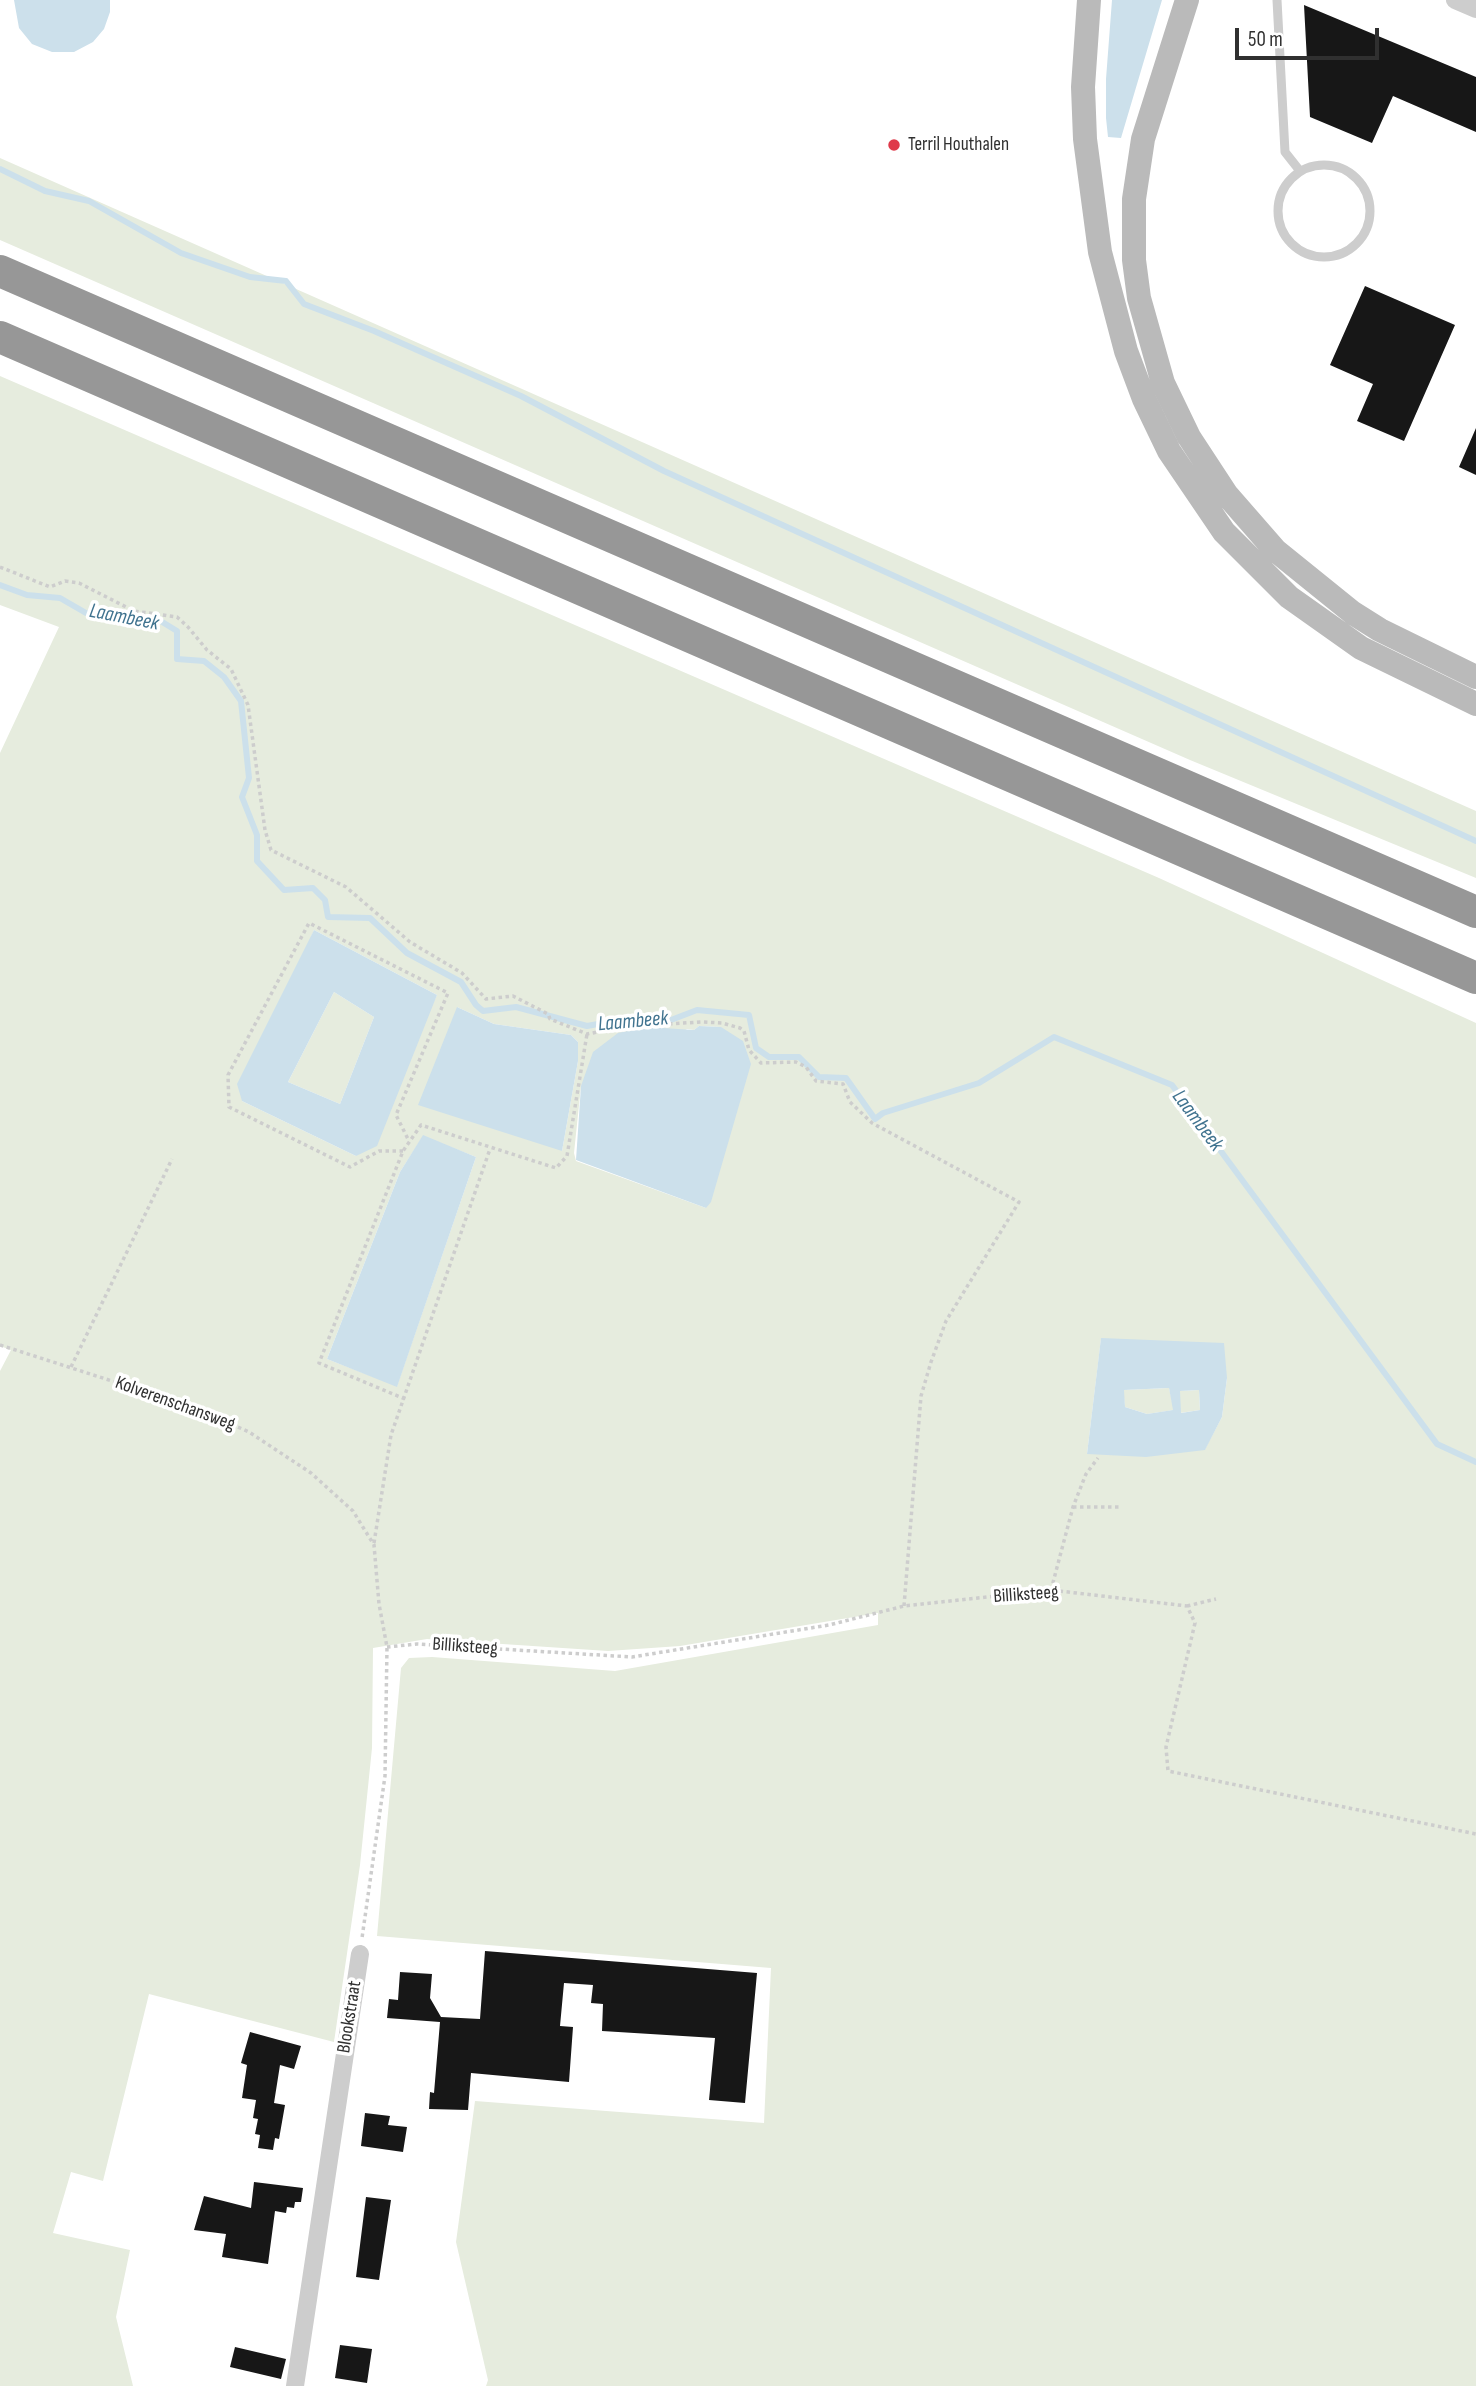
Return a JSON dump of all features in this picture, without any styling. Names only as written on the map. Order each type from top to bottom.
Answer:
[{"type":"highway","points":[[0,271],[1476,912]]},
{"type":"highway","points":[[0,337],[1476,978]]},
{"type":"street","points":[[1089,0],[1083,88],[1085,139],[1100,252],[1126,351],[1144,399],[1169,451],[1224,533],[1289,597],[1361,648],[1476,704]]},
{"type":"street","points":[[1187,0],[1143,139],[1134,199],[1134,260],[1139,298],[1163,383],[1189,437],[1220,485],[1275,550],[1353,613],[1380,630],[1476,677]]},
{"type":"street","points":[[1455,0],[1476,9]]},
{"type":"street","name":"Blookstraat","points":[[295,2386],[360,1954]]},
{"type":"lane","points":[[1276,0],[1285,152],[1300,171]]},
{"type":"lane","points":[[1314,166],[1344,169],[1357,178],[1366,191],[1371,206],[1370,221],[1364,236],[1354,248],[1325,258],[1303,252],[1286,237],[1279,223],[1279,201],[1289,181],[1300,171],[1314,166]]},
{"type":"path","points":[[0,567],[50,587],[65,581],[79,583],[134,611],[177,617],[207,650],[232,669],[248,705],[265,830],[271,849],[346,887],[410,942],[462,973],[486,999],[513,996],[549,1017],[587,1034],[630,1026],[722,1023],[744,1031],[749,1050],[761,1063],[796,1062],[806,1067],[816,1081],[843,1084],[850,1102],[872,1123],[1019,1202],[946,1321],[921,1396],[904,1606]]},
{"type":"path","points":[[403,1151],[379,1151],[350,1167],[229,1107],[228,1075],[309,923],[448,993],[396,1115],[409,1141]]},
{"type":"path","points":[[405,1399],[319,1363],[403,1151],[421,1125],[556,1168],[567,1156],[587,1034]]},
{"type":"path","points":[[374,1545],[391,1435],[490,1149]]},
{"type":"path","points":[[71,1367],[172,1159]]},
{"type":"path","name":"Kolverenschansweg","points":[[0,1345],[194,1407],[249,1432],[320,1480],[353,1511],[374,1545],[379,1604],[387,1647]]},
{"type":"path","points":[[1051,1590],[1073,1507],[1086,1474],[1098,1458]]},
{"type":"path","points":[[1073,1507],[1121,1507]]},
{"type":"path","name":"Billiksteeg","points":[[387,1647],[417,1644],[632,1657],[829,1625],[904,1606],[1051,1590],[1187,1606]]},
{"type":"path","points":[[1216,1599],[1187,1606],[1195,1623],[1166,1747],[1168,1771],[1476,1835]]},
{"type":"path","name":"Blookstraat","points":[[360,1954],[385,1776],[387,1647]]},
{"type":"shaded area","points":[[0,158],[1476,811],[1476,878],[1190,760],[0,240]]},
{"type":"shaded area","points":[[0,376],[1159,878],[1476,1023],[1476,2386],[486,2386],[488,2380],[456,2242],[475,2101],[764,2123],[771,1968],[377,1936],[401,1668],[409,1658],[432,1657],[615,1671],[878,1625],[878,1613],[680,1646],[608,1651],[427,1639],[373,1648],[372,1748],[360,1865],[334,2042],[149,1994],[103,2181],[71,2172],[53,2233],[130,2250],[116,2317],[133,2386],[0,2386],[0,1371],[11,1350],[0,1346],[0,753],[59,627],[0,605]],"holes":[[[314,930],[437,995],[356,1156],[242,1101]],[[457,1007],[494,1024],[571,1035],[578,1042],[578,1061],[562,1151]],[[699,1026],[721,1027],[706,1208],[576,1161],[574,1153],[581,1086],[687,1029],[694,1030]],[[423,1136],[476,1157],[397,1386],[327,1359],[400,1172]],[[1101,1339],[1227,1378],[1222,1417],[1205,1449],[1087,1454]]]},
{"type":"shaded area","points":[[334,992],[374,1017],[340,1104],[288,1082]]},
{"type":"shaded area","points":[[1169,1388],[1174,1410],[1147,1414],[1125,1407],[1123,1390]]},
{"type":"shaded area","points":[[1199,1390],[1200,1410],[1180,1413],[1179,1391]]},
{"type":"water","points":[[14,0],[110,0],[110,12],[104,29],[93,42],[74,52],[52,52],[32,44],[19,28]]},
{"type":"water","points":[[1112,0],[1162,0],[1121,138],[1108,137],[1106,118]]},
{"type":"water","points":[[314,930],[437,995],[377,1146],[356,1156],[242,1101],[237,1084]],"holes":[[[334,992],[374,1017],[340,1104],[288,1082]]]},
{"type":"water","points":[[457,1007],[494,1024],[571,1035],[578,1042],[578,1061],[562,1151],[418,1105]]},
{"type":"water","points":[[699,1026],[721,1027],[743,1041],[751,1064],[711,1202],[706,1208],[576,1160],[581,1086],[593,1052],[618,1033],[647,1027],[694,1030]]},
{"type":"water","points":[[423,1135],[476,1157],[397,1387],[327,1359],[400,1172]]},
{"type":"water","points":[[1101,1338],[1224,1343],[1227,1378],[1222,1417],[1205,1450],[1146,1457],[1087,1454]],"holes":[[[1169,1388],[1173,1410],[1147,1414],[1125,1407],[1124,1390]],[[1199,1390],[1200,1410],[1181,1413],[1180,1391]]]},
{"type":"building","points":[[1304,5],[1476,77],[1476,132],[1393,96],[1372,143],[1310,117]]},
{"type":"building","points":[[1365,286],[1455,325],[1404,441],[1357,421],[1373,384],[1330,365]]},
{"type":"building","points":[[1476,428],[1476,475],[1459,467]]},
{"type":"building","points":[[485,1951],[757,1973],[745,2103],[709,2100],[715,2038],[602,2031],[603,2004],[591,2003],[593,1985],[564,1983],[560,2026],[573,2027],[569,2082],[471,2073],[468,2110],[429,2109],[430,2092],[434,2093],[440,2022],[387,2018],[389,1999],[398,2000],[400,1972],[432,1974],[430,1998],[441,2017],[480,2019]]},
{"type":"building","points":[[250,2032],[301,2046],[294,2069],[280,2065],[274,2103],[285,2105],[279,2139],[275,2138],[273,2150],[258,2148],[260,2135],[255,2134],[258,2119],[253,2118],[256,2100],[242,2098],[247,2065],[241,2063]]},
{"type":"building","points":[[365,2113],[390,2116],[388,2125],[407,2127],[403,2152],[361,2146]]},
{"type":"building","points":[[254,2182],[303,2188],[301,2202],[295,2202],[294,2208],[287,2207],[286,2213],[275,2211],[268,2264],[222,2257],[226,2234],[194,2230],[204,2196],[251,2208]]},
{"type":"building","points":[[366,2197],[391,2200],[379,2280],[356,2277]]},
{"type":"building","points":[[340,2345],[372,2349],[367,2383],[335,2378]]},
{"type":"building","points":[[235,2347],[286,2359],[281,2379],[230,2367]]},
{"type":"waterway","points":[[0,169],[45,191],[89,201],[181,253],[250,277],[286,281],[304,304],[374,331],[521,396],[664,471],[1476,841]]},
{"type":"waterway","name":"Laambeek","points":[[0,585],[27,595],[60,598],[86,613],[159,620],[177,631],[177,659],[204,661],[224,677],[241,701],[249,778],[242,797],[257,835],[257,861],[284,890],[313,888],[325,900],[328,917],[370,918],[407,953],[461,982],[483,1011],[516,1007],[587,1026],[637,1017],[671,1020],[697,1010],[749,1015],[756,1048],[769,1057],[799,1057],[819,1077],[846,1078],[875,1119],[883,1113],[979,1083],[1054,1037],[1172,1085],[1437,1444],[1476,1462]]},
{"type":"place","name":"Terril Houthalen","points":[[894,145]]}]
